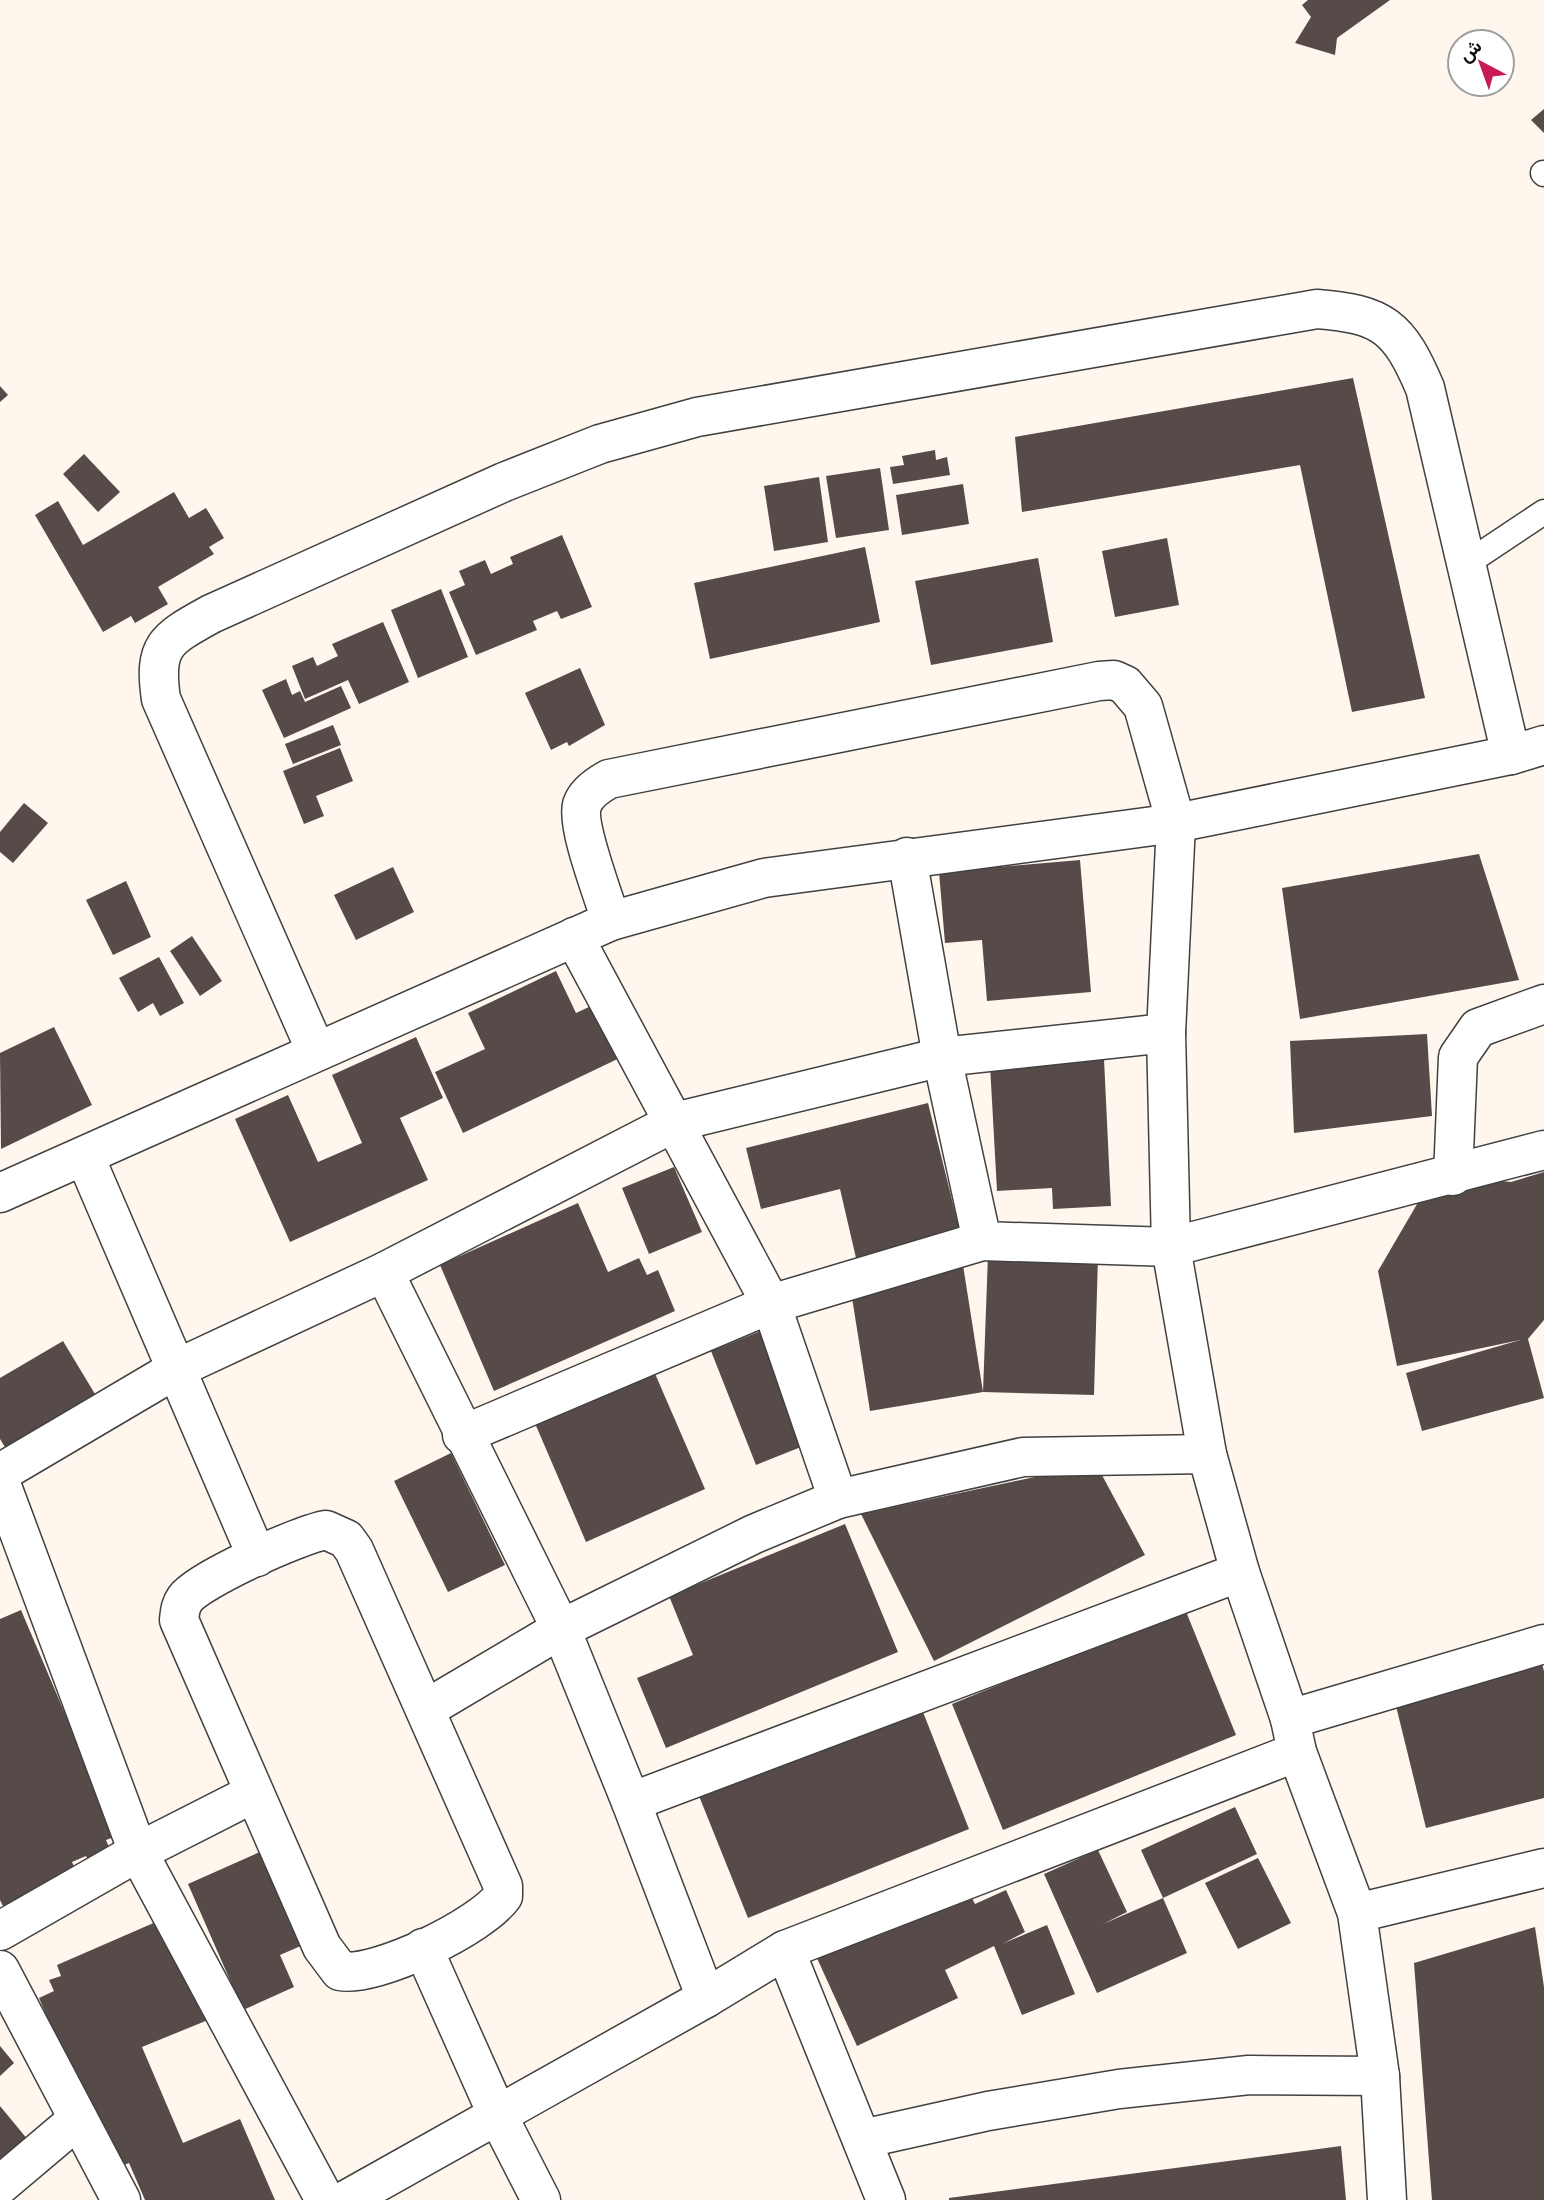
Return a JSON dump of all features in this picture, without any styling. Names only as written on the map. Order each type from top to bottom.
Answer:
[{"type":"street","points":[[0,1193],[611,921],[764,878],[1176,823],[1527,750],[1466,564],[1425,388],[1410,352],[1384,324],[1353,312],[1317,309],[697,417],[600,444],[503,482],[211,614],[180,631],[162,650],[157,673],[161,699],[316,1051]]},
{"type":"street","points":[[611,921],[581,822],[582,804],[593,789],[609,779],[1099,681],[1114,680],[1125,685],[1143,706],[1176,823],[1166,1033],[1171,1247],[1207,1454],[1240,1572],[1357,1913],[1380,2076],[1387,2200]]},
{"type":"street","points":[[907,857],[942,1057],[982,1241]]},
{"type":"street","points":[[574,937],[771,1304],[838,1499]]},
{"type":"street","points":[[1453,1177],[1458,1057],[1478,1028],[1544,1004]]},
{"type":"street","points":[[0,1473],[178,1368],[384,1272],[675,1122],[942,1057],[1166,1033]]},
{"type":"street","points":[[462,1435],[771,1304],[982,1241],[1171,1247],[1453,1177],[1544,1150]]},
{"type":"street","points":[[85,1157],[178,1368],[257,1558]]},
{"type":"street","points":[[384,1272],[462,1435],[561,1629],[706,1998]]},
{"type":"street","points":[[426,1709],[561,1629],[754,1534],[838,1499],[1023,1457],[1207,1454]]},
{"type":"street","points":[[0,1481],[138,1852],[325,2200]]},
{"type":"street","points":[[326,1530],[346,1539],[426,1709],[498,1874],[503,1896],[487,1914],[424,1948],[368,1970],[351,1973],[340,1971],[322,1947],[179,1620],[186,1598],[195,1590],[312,1532],[326,1530]]},
{"type":"street","points":[[631,1802],[1240,1572]]},
{"type":"street","points":[[346,2200],[706,1998],[785,1950],[1294,1735],[1544,1644]]},
{"type":"street","points":[[0,1931],[138,1852],[254,1793]]},
{"type":"street","points":[[1357,1913],[1544,1868]]},
{"type":"street","points":[[424,1948],[498,2116],[541,2200]]},
{"type":"street","points":[[785,1950],[886,2200]]},
{"type":"street","points":[[0,1970],[121,2200]]},
{"type":"street","points":[[862,2139],[988,2111],[1119,2089],[1250,2075],[1380,2076]]},
{"type":"street","points":[[0,2185],[77,2120]]},
{"type":"lane","points":[[1466,564],[1544,512]]},
{"type":"building","points":[[1308,0],[1390,0],[1337,38],[1335,55],[1295,43],[1311,17],[1302,5]]},
{"type":"building","points":[[1544,109],[1544,133],[1531,120]]},
{"type":"building","points":[[1353,378],[1425,698],[1352,712],[1300,465],[1022,512],[1015,437]]},
{"type":"building","points":[[0,386],[8,395],[0,402]]},
{"type":"building","points":[[935,450],[936,460],[947,457],[950,475],[893,484],[890,467],[904,465],[902,456]]},
{"type":"building","points":[[84,454],[120,492],[98,512],[63,474]]},
{"type":"building","points":[[880,468],[889,530],[836,538],[826,476]]},
{"type":"building","points":[[819,477],[828,542],[774,551],[764,486]]},
{"type":"building","points":[[963,484],[969,524],[902,535],[896,495]]},
{"type":"building","points":[[174,492],[189,518],[206,508],[224,538],[209,547],[214,554],[158,587],[168,604],[135,623],[131,616],[103,632],[35,515],[58,501],[83,545]]},
{"type":"building","points":[[562,535],[592,607],[561,619],[557,611],[533,621],[537,630],[476,655],[449,592],[465,585],[459,571],[485,560],[491,574],[513,564],[510,557]]},
{"type":"building","points":[[1167,538],[1179,605],[1115,617],[1102,551]]},
{"type":"building","points":[[865,547],[880,622],[710,659],[694,583]]},
{"type":"building","points":[[1038,558],[1053,642],[931,665],[915,581]]},
{"type":"building","points":[[441,589],[468,657],[418,678],[391,610]]},
{"type":"building","points":[[383,622],[409,682],[359,704],[348,680],[305,699],[292,666],[313,657],[317,666],[338,656],[332,644]]},
{"type":"building","points":[[580,668],[605,725],[569,746],[567,742],[551,750],[525,693]]},
{"type":"building","points":[[286,679],[292,695],[300,691],[305,702],[341,686],[351,708],[284,738],[262,690]]},
{"type":"building","points":[[333,725],[341,745],[293,764],[285,744]]},
{"type":"building","points":[[340,748],[353,781],[316,796],[324,816],[304,824],[283,771]]},
{"type":"building","points":[[24,803],[48,823],[13,863],[0,852],[0,832]]},
{"type":"building","points":[[1479,854],[1519,980],[1300,1019],[1282,888]]},
{"type":"building","points":[[1080,860],[1091,992],[987,1001],[982,940],[945,943],[939,872]]},
{"type":"building","points":[[393,867],[414,912],[356,940],[334,895]]},
{"type":"building","points":[[126,881],[151,937],[113,955],[86,900]]},
{"type":"building","points":[[192,936],[222,981],[200,996],[170,951]]},
{"type":"building","points":[[159,957],[184,1003],[160,1016],[153,1003],[138,1012],[119,978]]},
{"type":"building","points":[[556,971],[576,1013],[604,1000],[630,1053],[463,1133],[435,1072],[485,1049],[468,1013]]},
{"type":"building","points":[[54,1027],[92,1105],[1,1149],[0,1053]]},
{"type":"building","points":[[1427,1034],[1432,1116],[1294,1133],[1290,1041]]},
{"type":"building","points":[[416,1037],[443,1098],[400,1118],[428,1180],[290,1242],[235,1119],[288,1095],[318,1162],[362,1143],[332,1075]]},
{"type":"building","points":[[1104,1059],[1111,1206],[1053,1209],[1052,1188],[997,1191],[990,1065]]},
{"type":"building","points":[[928,1103],[960,1232],[856,1258],[840,1189],[761,1209],[746,1148]]},
{"type":"building","points":[[674,1167],[702,1232],[649,1254],[622,1188]]},
{"type":"building","points":[[1544,1172],[1544,1320],[1528,1339],[1544,1398],[1422,1431],[1406,1373],[1520,1340],[1397,1366],[1378,1271],[1420,1199],[1453,1176],[1511,1182]]},
{"type":"building","points":[[578,1203],[608,1272],[639,1258],[647,1275],[658,1270],[675,1311],[494,1391],[440,1265]]},
{"type":"building","points":[[988,1254],[1098,1257],[1094,1395],[983,1392]]},
{"type":"building","points":[[963,1265],[983,1392],[870,1411],[850,1285]]},
{"type":"building","points":[[766,1329],[811,1443],[756,1465],[711,1351]]},
{"type":"building","points":[[63,1341],[98,1399],[8,1452],[0,1439],[0,1378]]},
{"type":"building","points":[[653,1369],[705,1489],[586,1542],[534,1421]]},
{"type":"building","points":[[451,1453],[505,1565],[448,1592],[394,1481]]},
{"type":"building","points":[[1096,1464],[1145,1555],[934,1661],[861,1514]]},
{"type":"building","points":[[845,1524],[898,1652],[666,1748],[637,1678],[693,1655],[669,1596]]},
{"type":"building","points":[[1185,1609],[1236,1735],[1003,1830],[952,1704]]},
{"type":"building","points":[[21,1610],[117,1836],[106,1840],[111,1852],[89,1862],[86,1856],[72,1862],[78,1875],[3,1906],[0,1900],[0,1619]]},
{"type":"building","points":[[1540,1657],[1544,1671],[1544,1798],[1426,1828],[1395,1702]]},
{"type":"building","points":[[921,1707],[969,1829],[748,1918],[699,1796]]},
{"type":"building","points":[[1235,1807],[1257,1854],[1163,1898],[1141,1850]]},
{"type":"building","points":[[1098,1850],[1127,1912],[1103,1924],[1163,1898],[1187,1953],[1097,1993],[1044,1874]]},
{"type":"building","points":[[262,1851],[303,1945],[280,1955],[294,1987],[243,2010],[188,1884]]},
{"type":"building","points":[[1258,1858],[1291,1923],[1238,1949],[1205,1883]]},
{"type":"building","points":[[966,1886],[975,1904],[1006,1890],[1025,1932],[1004,1943],[1047,1925],[1075,1994],[1022,2015],[994,1946],[945,1970],[958,1998],[857,2046],[816,1956]]},
{"type":"building","points":[[165,1918],[208,2020],[142,2047],[183,2143],[240,2119],[275,2200],[145,2200],[129,2163],[112,2170],[39,1998],[54,1991],[49,1980],[61,1976],[57,1965]]},
{"type":"building","points":[[1535,1927],[1544,1987],[1544,2200],[1432,2200],[1414,1963]]},
{"type":"building","points":[[0,2046],[14,2063],[0,2076]]},
{"type":"building","points":[[0,2106],[33,2146],[0,2173]]},
{"type":"building","points":[[1341,2146],[1346,2200],[949,2200],[949,2198]]}]
